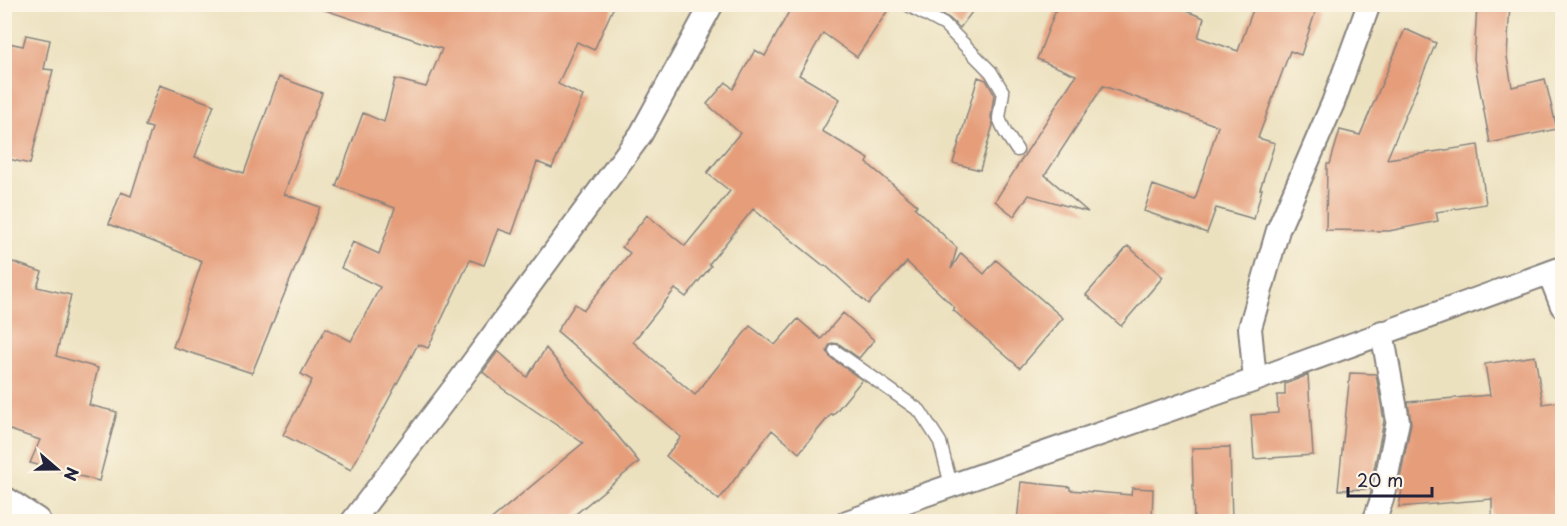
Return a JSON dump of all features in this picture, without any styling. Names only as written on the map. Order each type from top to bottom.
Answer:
[{"type":"street","points":[[352,522],[641,134],[712,4]]},
{"type":"street","points":[[1255,380],[1250,328],[1278,230],[1333,103],[1368,4]]},
{"type":"street","points":[[847,522],[1255,380],[1556,270],[1563,306]]},
{"type":"street","points":[[1374,522],[1382,499],[1398,421],[1382,332]]},
{"type":"street","points":[[4,501],[36,522]]},
{"type":"lane","points":[[906,4],[945,25],[991,72],[1003,93],[999,118],[1017,150]]},
{"type":"lane","points":[[835,351],[920,411],[940,442],[951,485]]},
{"type":"building","points":[[323,4],[615,4],[594,50],[577,42],[558,84],[583,96],[552,168],[537,162],[512,234],[498,229],[484,265],[470,260],[428,348],[418,344],[351,470],[283,435],[312,380],[301,374],[326,328],[351,341],[380,287],[341,268],[353,242],[379,254],[395,208],[336,186],[363,113],[384,122],[395,79],[426,87],[442,49],[322,9]]},
{"type":"building","points":[[793,4],[892,4],[857,57],[823,33],[799,75],[840,99],[822,131],[869,159],[867,163],[917,205],[915,208],[957,248],[951,269],[961,253],[984,274],[996,260],[1063,318],[1020,368],[953,310],[955,308],[907,262],[868,304],[825,265],[753,209],[686,297],[675,289],[633,342],[695,395],[750,326],[775,345],[798,319],[821,339],[843,313],[874,340],[859,358],[839,344],[832,343],[829,346],[827,351],[830,357],[862,380],[799,453],[772,430],[719,500],[666,456],[681,437],[557,331],[575,304],[584,310],[630,253],[622,247],[647,215],[685,246],[730,191],[707,173],[740,133],[707,104],[726,82],[733,89],[755,50],[765,56]]},
{"type":"building","points":[[924,4],[978,4],[960,28],[949,18]]},
{"type":"building","points":[[1058,4],[1168,4],[1204,18],[1198,37],[1238,51],[1255,4],[1300,4],[1316,10],[1301,55],[1290,51],[1258,138],[1275,143],[1260,189],[1262,189],[1254,219],[1216,208],[1207,233],[1144,211],[1153,185],[1195,200],[1218,126],[1103,86],[1045,175],[1088,212],[1029,195],[1014,216],[995,201],[1076,75],[1037,59]]},
{"type":"building","points":[[1477,4],[1510,4],[1507,57],[1512,87],[1545,79],[1557,129],[1490,143],[1474,59]]},
{"type":"building","points":[[1405,29],[1436,43],[1387,159],[1478,145],[1486,204],[1436,212],[1438,221],[1389,231],[1326,230],[1327,164],[1330,164],[1340,130],[1360,135]]},
{"type":"building","points":[[26,35],[50,40],[44,69],[53,70],[30,164],[4,158],[4,42],[23,46]]},
{"type":"building","points":[[279,77],[322,93],[284,194],[320,207],[252,373],[173,347],[202,261],[109,224],[121,192],[131,196],[152,128],[145,126],[160,85],[214,105],[195,157],[244,173]]},
{"type":"building","points":[[978,77],[986,80],[994,94],[991,117],[993,125],[980,170],[953,163]]},
{"type":"building","points":[[1128,246],[1163,277],[1121,326],[1086,295]]},
{"type":"building","points":[[4,259],[42,272],[37,287],[71,295],[56,356],[98,368],[89,405],[117,412],[99,481],[30,463],[40,440],[4,428]]},
{"type":"building","points":[[546,348],[639,462],[566,522],[488,522],[583,443],[503,389],[483,372],[498,351],[527,377]]},
{"type":"building","points":[[1535,356],[1543,404],[1563,401],[1563,522],[1492,522],[1492,499],[1399,507],[1402,489],[1398,489],[1411,423],[1408,402],[1490,395],[1485,364]]},
{"type":"building","points":[[1350,373],[1376,374],[1384,421],[1370,489],[1338,490]]},
{"type":"building","points":[[1308,375],[1313,455],[1254,459],[1251,415],[1278,413],[1277,395],[1285,395],[1285,384]]},
{"type":"building","points":[[1230,447],[1232,522],[1194,522],[1192,448]]},
{"type":"building","points":[[1021,482],[1070,487],[1070,490],[1131,495],[1132,488],[1153,489],[1152,522],[1017,522]]}]
